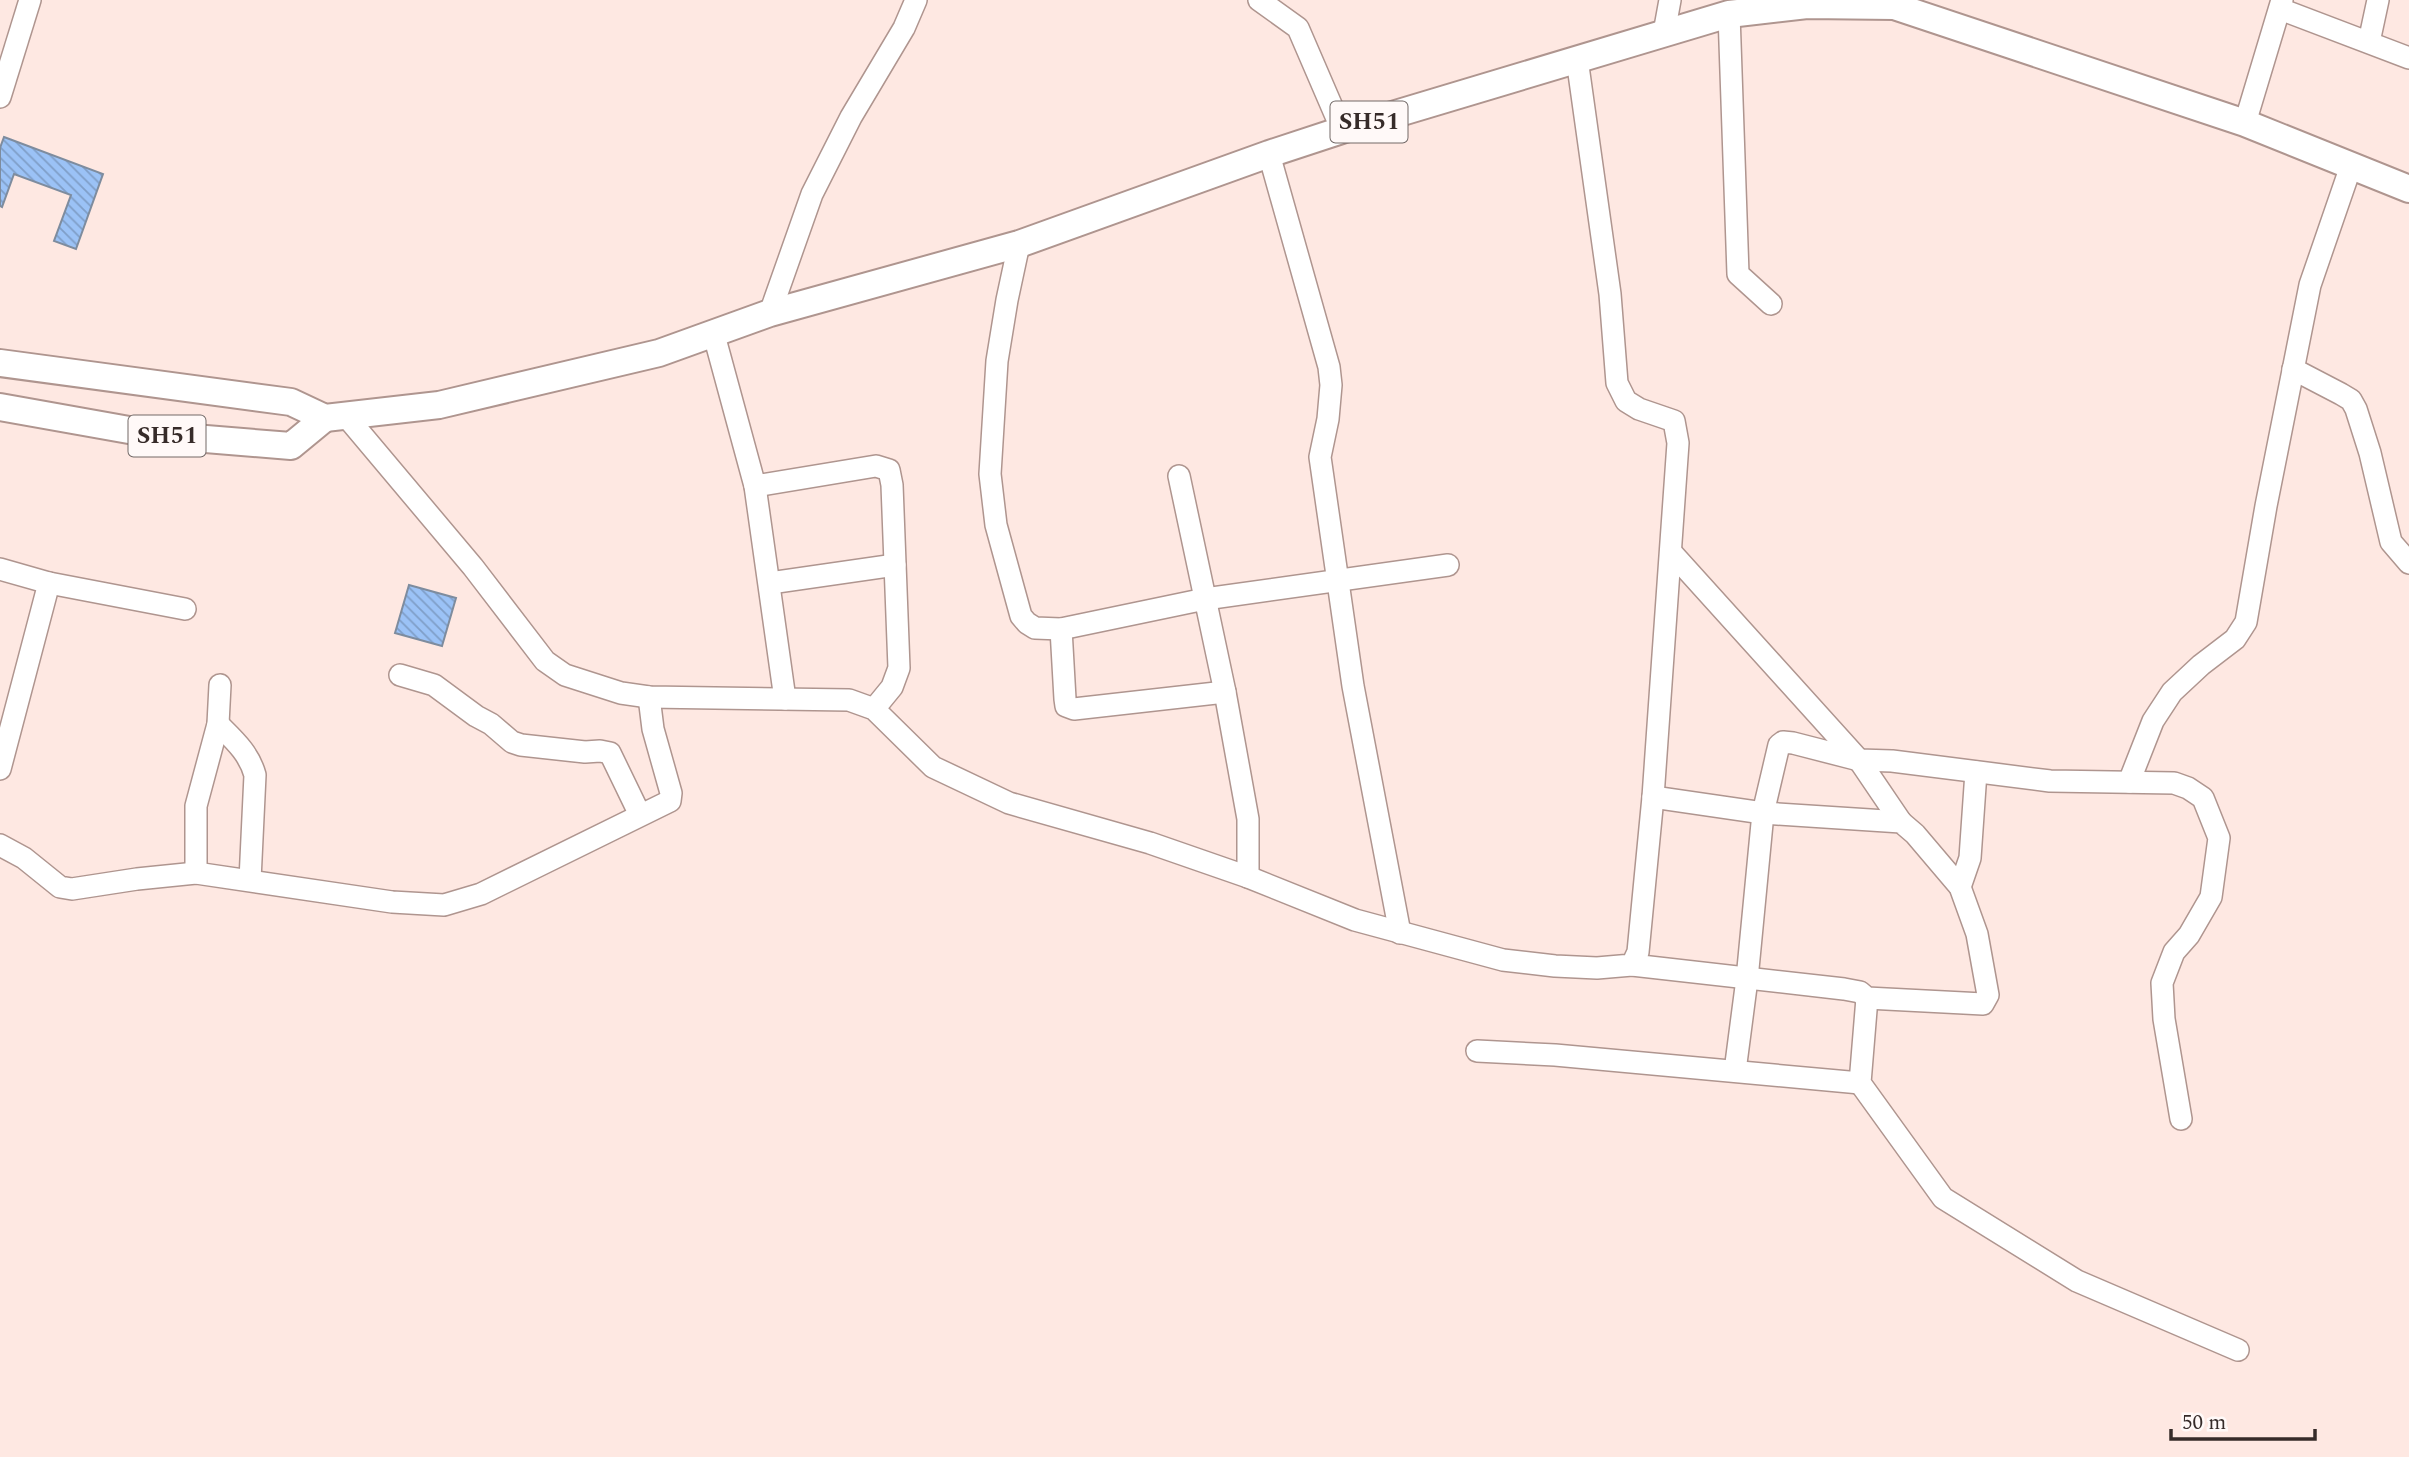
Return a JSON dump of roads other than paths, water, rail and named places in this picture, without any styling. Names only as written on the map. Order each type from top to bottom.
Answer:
[{"type":"main road","name":"SH51","points":[[0,363],[291,402],[336,417],[439,405],[659,353],[770,313],[1019,244],[1342,130],[1664,33],[1729,14],[1807,5],[1895,3],[2245,123],[2409,189]]},
{"type":"main road","name":"SH51","points":[[0,407],[157,435],[291,446],[336,417]]},
{"type":"street","points":[[0,97],[30,0]]},
{"type":"street","points":[[770,313],[812,194],[851,117],[904,28],[916,0]]},
{"type":"street","points":[[1259,0],[1298,28],[1342,130]]},
{"type":"street","points":[[1664,33],[1670,0]]},
{"type":"street","points":[[2369,42],[2378,0]]},
{"type":"street","points":[[2245,123],[2281,5],[2409,58]]},
{"type":"street","points":[[1729,14],[1738,274],[1771,303]]},
{"type":"street","points":[[1577,59],[1610,294],[1617,383],[1626,401],[1639,409],[1674,421],[1678,443],[1653,797],[1638,952],[1632,965]]},
{"type":"street","points":[[1269,154],[1329,368],[1331,385],[1328,419],[1320,457],[1353,686],[1400,933]]},
{"type":"street","points":[[2129,782],[2153,721],[2172,692],[2235,639],[2246,622],[2310,285],[2351,166]]},
{"type":"street","points":[[1019,244],[998,361],[990,474],[996,525],[1021,616],[1027,623],[1035,628],[1060,629],[1205,599],[1448,565]]},
{"type":"street","points":[[714,335],[755,486],[785,699]]},
{"type":"street","points":[[2293,369],[2351,400],[2370,453],[2391,542],[2409,563]]},
{"type":"street","points":[[336,417],[472,567],[545,661],[565,675],[621,693],[649,697],[849,700],[874,709],[933,767],[1009,803],[1150,843],[1248,877],[1355,920],[1503,960],[1597,968],[1632,965],[1844,989],[1860,992],[1867,998],[1983,1004],[1987,995],[1977,934],[1960,887],[1901,822],[1859,760],[1671,552]]},
{"type":"street","points":[[755,486],[876,466],[889,470],[892,485],[899,668],[892,687],[874,709]]},
{"type":"street","points":[[1179,476],[1225,692],[1248,819],[1248,877]]},
{"type":"street","points":[[770,583],[895,565]]},
{"type":"street","points":[[0,569],[49,583],[185,609]]},
{"type":"street","points":[[0,769],[4,738],[49,583]]},
{"type":"street","points":[[1060,629],[1066,706],[1074,709],[1225,692]]},
{"type":"street","points":[[400,675],[434,685],[491,724],[512,742],[610,753],[640,815]]},
{"type":"street","points":[[196,873],[196,806],[218,724],[220,685]]},
{"type":"street","points":[[0,845],[24,858],[60,887],[72,889],[137,878],[196,873],[392,902],[444,905],[481,894],[670,801],[671,793],[653,729],[649,697]]},
{"type":"street","points":[[218,724],[242,747],[252,763],[255,775],[250,880]]},
{"type":"street","points":[[1735,1071],[1763,813],[1776,752],[1783,742],[1859,760],[1892,761],[2050,781],[2174,783],[2203,798],[2219,838],[2211,897],[2189,934],[2174,952],[2162,983],[2164,1020],[2181,1119]]},
{"type":"street","points":[[1960,887],[1970,858],[1976,772]]},
{"type":"street","points":[[1653,797],[1763,813],[1901,822]]},
{"type":"street","points":[[1867,998],[1860,1083],[1943,1198],[2077,1281],[2238,1350]]},
{"type":"street","points":[[1477,1051],[1555,1055],[1860,1083]]}]
